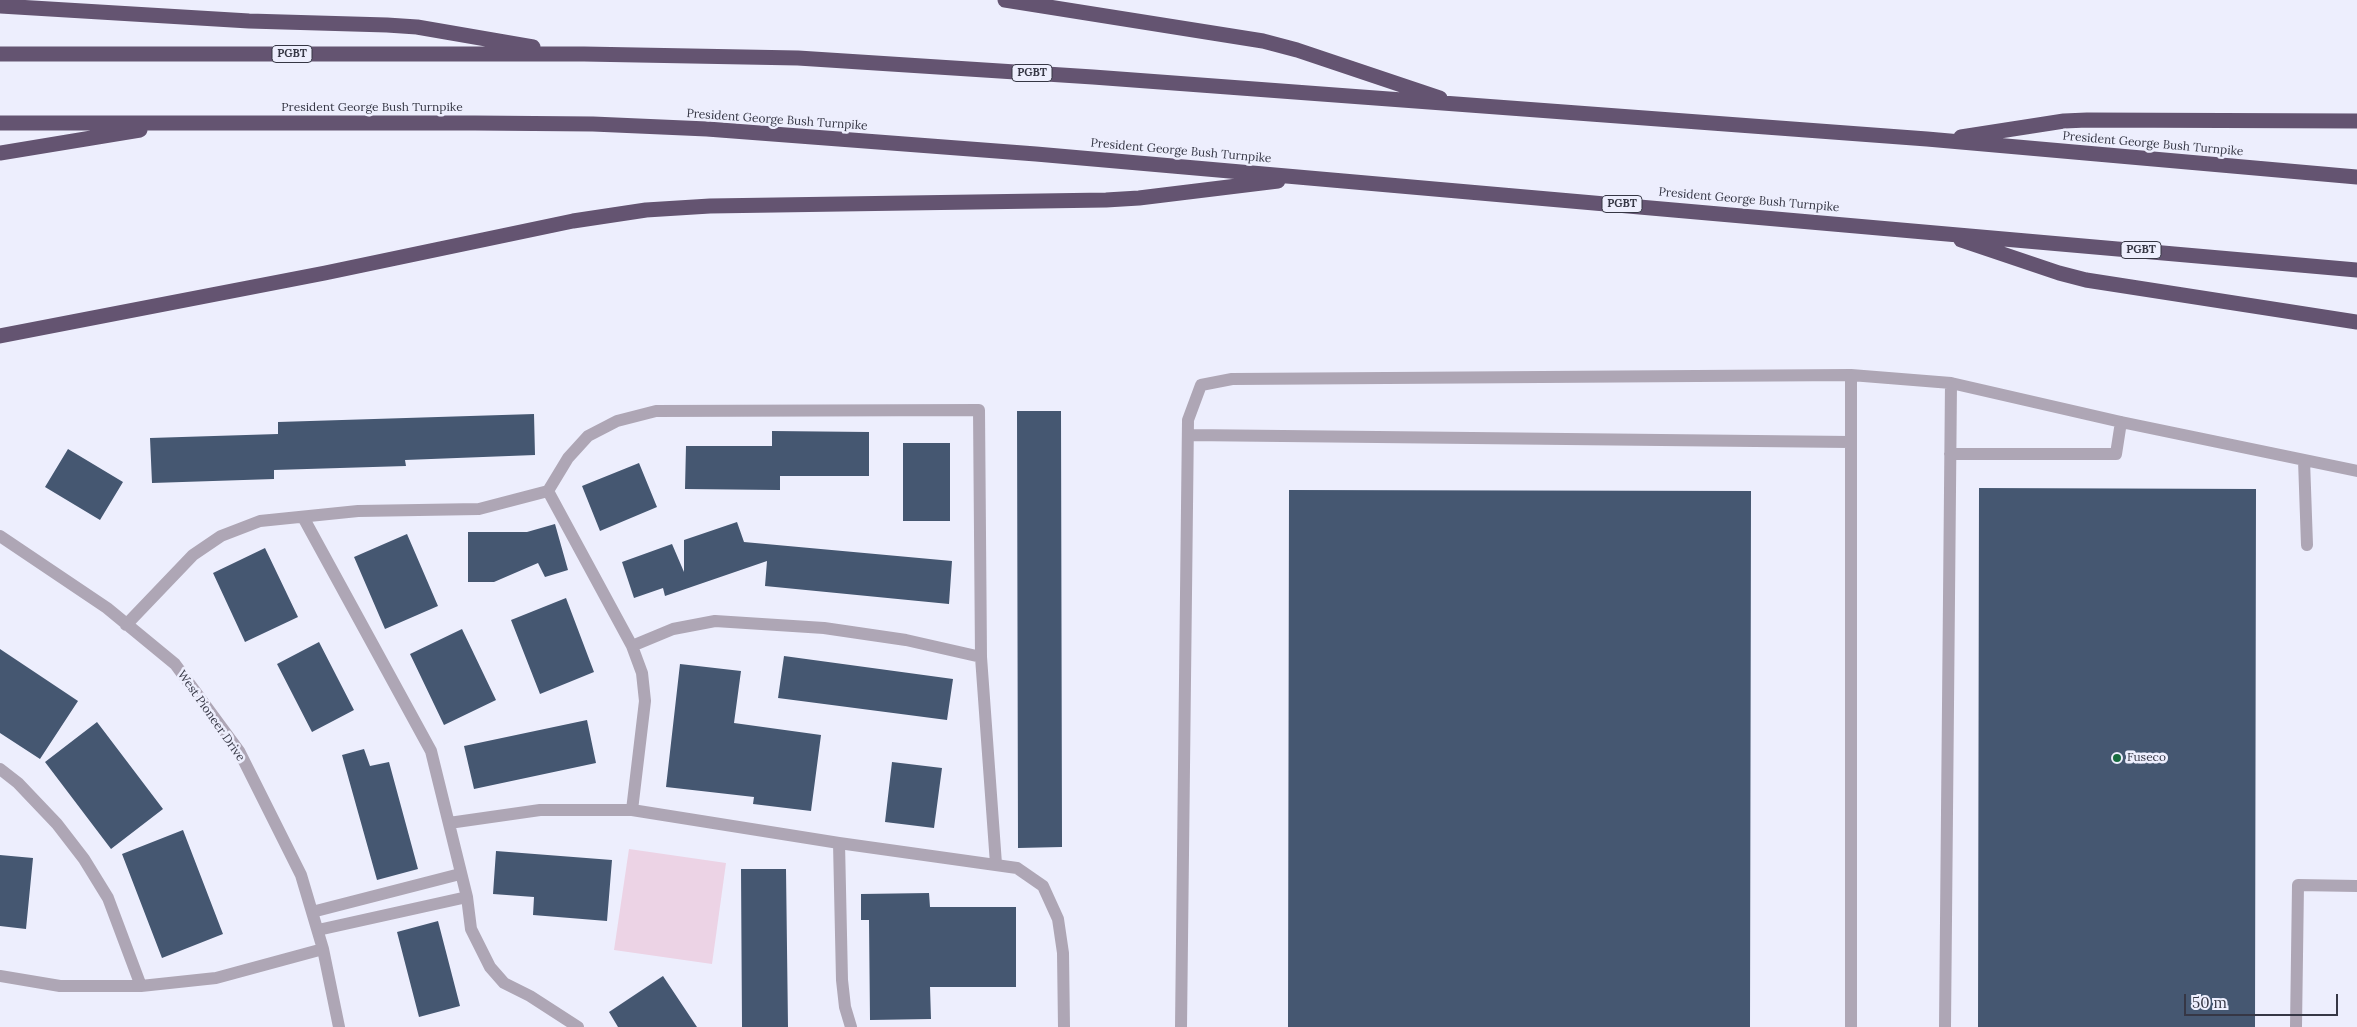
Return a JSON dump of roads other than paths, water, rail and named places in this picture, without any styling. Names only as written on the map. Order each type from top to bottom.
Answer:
[{"type":"highway","points":[[1005,0],[1263,41],[1297,50],[1440,98],[1480,106]]},
{"type":"highway","points":[[0,6],[249,21],[417,27],[584,54]]},
{"type":"highway","name":"President George Bush Turnpike","points":[[0,54],[584,54],[808,58],[1093,77],[1927,139],[2357,177]]},
{"type":"highway","points":[[1927,139],[1955,138],[2064,121],[2357,121]]},
{"type":"highway","name":"President George Bush Turnpike","points":[[0,123],[475,123],[670,127],[1036,154],[2357,270]]},
{"type":"highway","points":[[0,152],[191,123]]},
{"type":"highway","points":[[0,336],[325,273],[573,221],[646,210],[710,206],[1106,200],[1319,178]]},
{"type":"highway","points":[[1925,231],[1953,238],[2060,274],[2086,280],[2357,322]]},
{"type":"street","points":[[1851,1027],[1850,442],[1852,375]]},
{"type":"street","points":[[1181,1027],[1188,420],[1201,385],[1232,379],[1852,375],[1951,383],[2121,422],[2357,471]]},
{"type":"street","points":[[1945,1027],[1951,383]]},
{"type":"street","points":[[126,625],[193,555],[221,536],[260,521],[358,511],[479,508],[509,503],[548,491],[568,458],[588,436],[618,421],[656,411],[979,410],[981,657],[996,864]]},
{"type":"street","points":[[1950,454],[2116,454],[2121,422]]},
{"type":"street","points":[[1188,435],[1850,442]]},
{"type":"street","points":[[2304,460],[2307,545]]},
{"type":"street","points":[[548,491],[632,646],[642,673],[645,701],[632,810]]},
{"type":"street","points":[[303,517],[431,751],[467,897],[472,929],[490,967],[504,983],[530,996],[578,1027]]},
{"type":"street","name":"West Pioneer Drive","points":[[0,536],[106,608],[175,664],[238,751],[301,875],[323,949],[339,1027]]},
{"type":"street","points":[[632,646],[672,630],[715,620],[824,628],[906,640],[981,657]]},
{"type":"street","points":[[0,769],[18,782],[57,824],[84,859],[108,898],[141,986]]},
{"type":"street","points":[[449,823],[540,810],[632,810],[839,843],[1017,868],[1030,875],[1043,886],[1052,901],[1058,919],[1063,954],[1064,1027]]},
{"type":"street","points":[[839,843],[842,980],[845,1007],[851,1027]]},
{"type":"street","points":[[312,912],[460,874]]},
{"type":"street","points":[[2296,1027],[2298,885],[2357,886]]},
{"type":"street","points":[[318,930],[467,897]]},
{"type":"street","points":[[0,976],[60,986],[141,986],[216,978],[323,949]]},
{"type":"place","name":"Fuseco","points":[[2117,758]]}]
